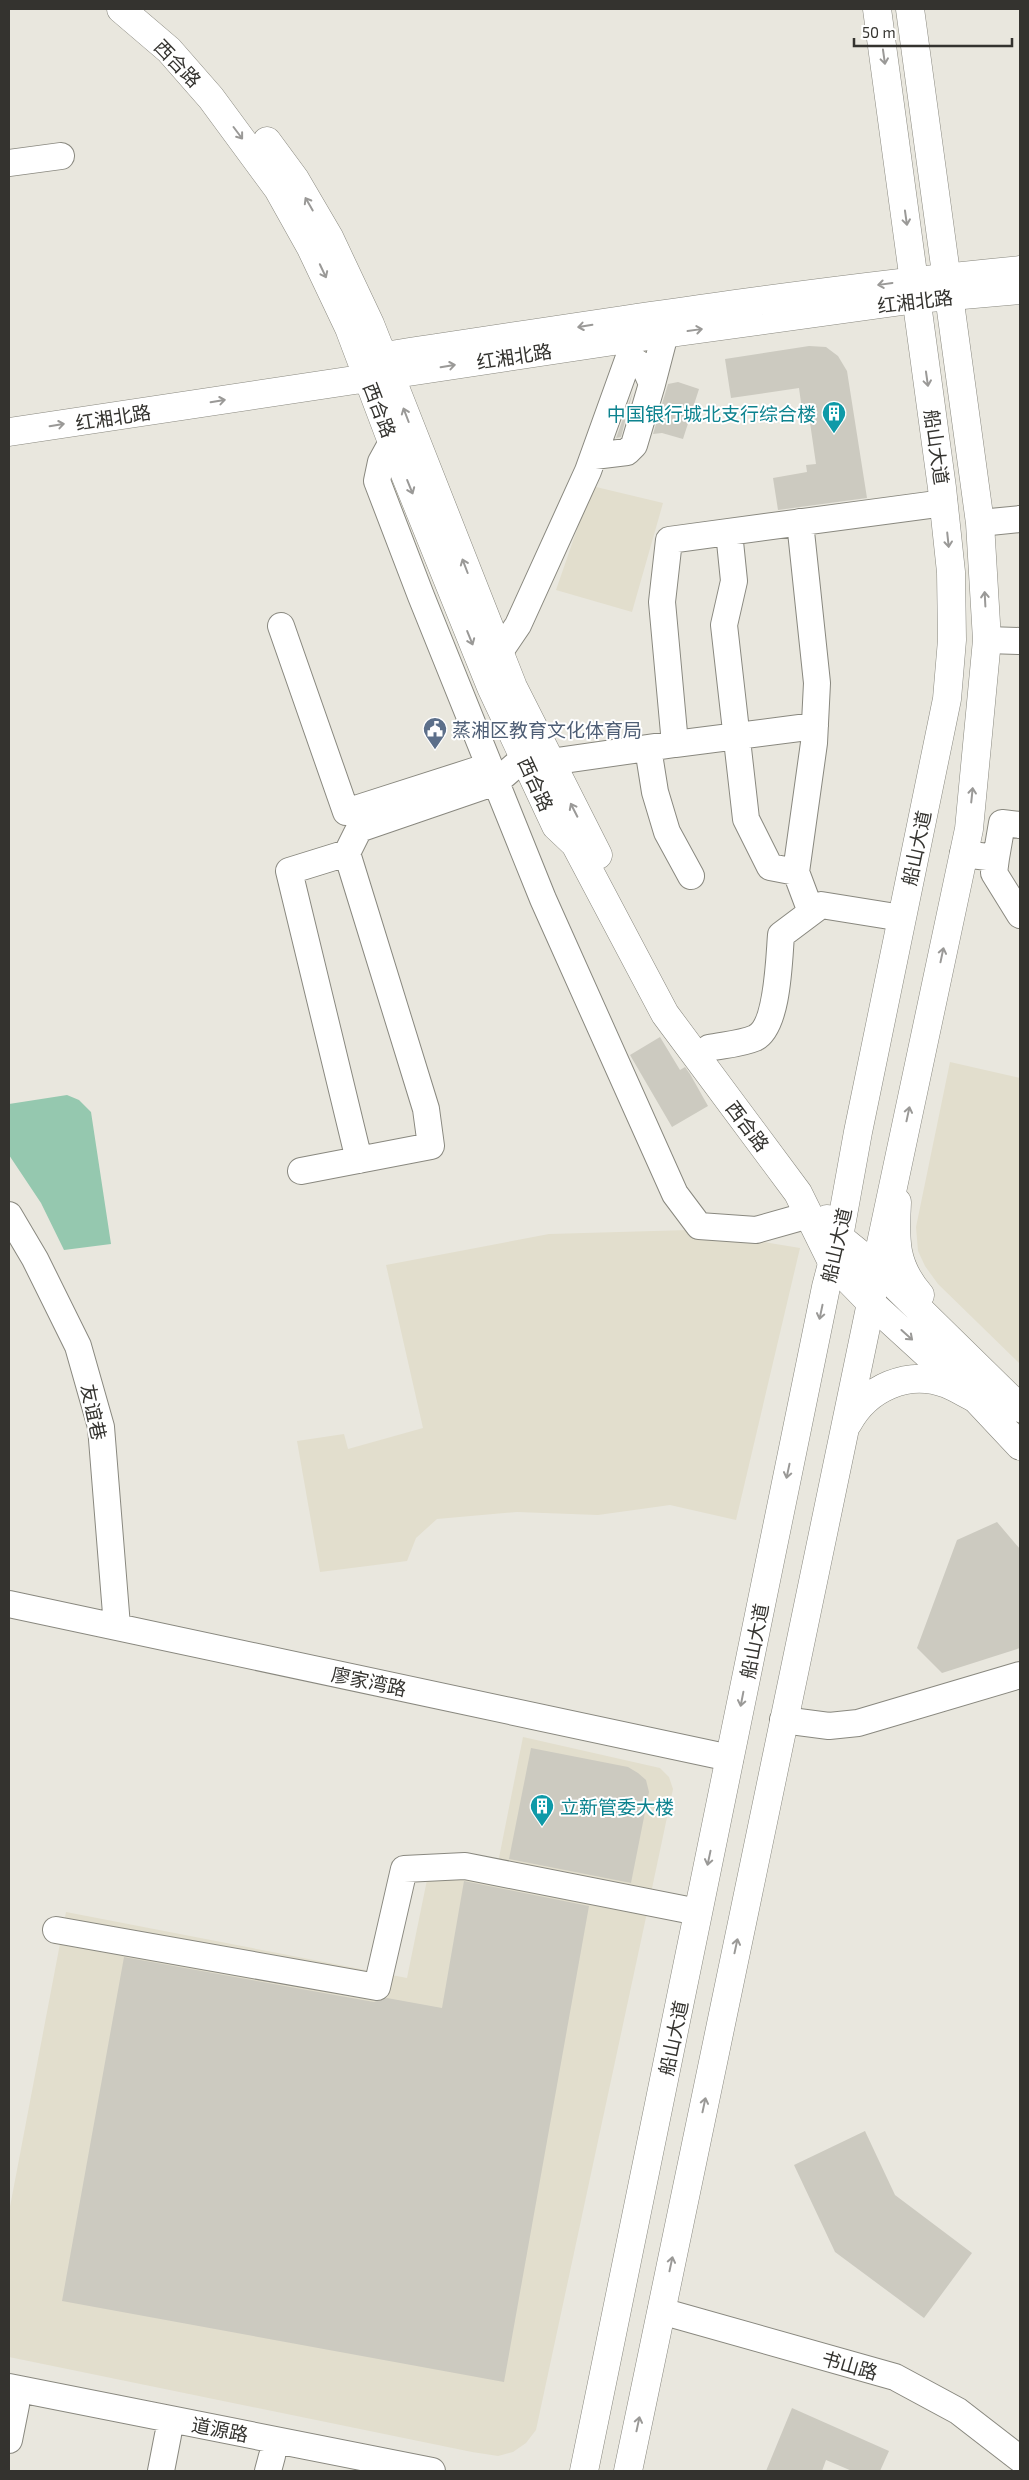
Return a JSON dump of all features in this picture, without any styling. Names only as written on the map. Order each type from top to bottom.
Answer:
[{"type":"main road","name":"西合路","points":[[121,9],[169,50],[211,98],[278,189],[311,248],[349,328],[376,367],[490,658]]},
{"type":"main road","name":"西合路","points":[[147,9],[180,38],[223,86],[295,179],[329,237],[370,324],[376,367],[392,442],[490,658],[539,756],[588,838],[679,1006],[839,1237],[876,1267],[1020,1408]]},
{"type":"main road","name":"船山大道","points":[[584,2471],[824,1297],[839,1237],[858,1132],[948,689],[952,640],[952,581],[944,503],[877,9]]},
{"type":"main road","name":"船山大道","points":[[628,2471],[963,854],[968,829],[979,733],[987,640],[980,523],[910,9]]},
{"type":"main road","name":"红湘北路","points":[[948,287],[1020,270]]},
{"type":"main road","name":"红湘北路","points":[[627,339],[915,290],[948,287],[1020,290]]},
{"type":"main road","name":"红湘北路","points":[[9,413],[376,367],[665,334],[915,290]]},
{"type":"main road","name":"红湘北路","points":[[9,432],[376,367]]},
{"type":"main road","name":"西合路","points":[[539,756],[556,826],[575,844],[665,1014],[798,1193],[833,1264],[871,1303],[975,1398],[1020,1446]]},
{"type":"main road","points":[[898,1162],[896,1237],[902,1271],[977,1364]]},
{"type":"main road","points":[[842,1434],[855,1411],[869,1396],[885,1386],[903,1381],[921,1379],[946,1384],[975,1398]]},
{"type":"street","points":[[9,164],[61,156]]},
{"type":"street","points":[[594,456],[627,452],[634,445],[665,334]]},
{"type":"street","points":[[627,339],[646,368],[652,384]]},
{"type":"street","points":[[490,658],[518,625],[594,456],[627,339]]},
{"type":"street","points":[[392,442],[381,462],[377,481],[543,899],[675,1194],[699,1226],[756,1230],[809,1215]]},
{"type":"street","points":[[676,744],[662,602],[669,540],[944,503]]},
{"type":"street","points":[[980,523],[1020,519]]},
{"type":"street","points":[[800,522],[817,683],[815,726],[796,872],[811,912]]},
{"type":"street","points":[[729,532],[734,581],[724,625],[746,819],[770,867],[796,872]]},
{"type":"street","points":[[281,626],[346,812],[493,774]]},
{"type":"street","points":[[987,640],[1020,641]]},
{"type":"street","points":[[301,1171],[431,1146],[426,1109],[347,853],[359,829],[539,756],[648,748],[815,726]]},
{"type":"street","points":[[648,748],[655,792],[667,832],[690,876]]},
{"type":"street","points":[[1020,825],[1002,824],[994,873],[1020,915]]},
{"type":"street","points":[[347,853],[289,871],[359,1160]]},
{"type":"street","points":[[963,854],[996,858]]},
{"type":"street","points":[[709,1048],[754,1038],[762,1032],[775,1002],[781,935],[821,905],[902,918]]},
{"type":"street","name":"友谊巷","points":[[9,1215],[35,1259],[78,1346],[100,1426],[117,1626]]},
{"type":"street","name":"廖家湾路","points":[[9,1604],[730,1758]]},
{"type":"street","points":[[783,1720],[829,1726],[858,1723],[1020,1675]]},
{"type":"street","points":[[56,1930],[377,1987],[404,1868],[465,1866],[698,1912]]},
{"type":"street","name":"书山路","points":[[662,2311],[895,2377],[958,2411],[1020,2459]]},
{"type":"street","points":[[9,2440],[11,2399]]},
{"type":"street","name":"道源路","points":[[11,2399],[168,2435],[270,2463],[341,2470]]},
{"type":"street","name":"道源路","points":[[11,2399],[432,2471]]},
{"type":"street","points":[[161,2471],[168,2435]]},
{"type":"shaded area","points":[[592,486],[663,503],[632,612],[556,590]]},
{"type":"shaded area","points":[[950,1062],[1020,1078],[1020,1364],[938,1284],[925,1266],[918,1251],[916,1227]]},
{"type":"shaded area","points":[[689,1230],[800,1248],[736,1520],[670,1505],[598,1515],[517,1512],[437,1519],[416,1538],[407,1561],[320,1572],[297,1441],[344,1434],[348,1449],[423,1428],[386,1265],[549,1234]]},
{"type":"shaded area","name":"立新管委大楼","points":[[523,1737],[660,1768],[669,1777],[673,1789],[651,1893],[498,1863]]},
{"type":"shaded area","points":[[429,1870],[648,1908],[536,2430],[526,2443],[513,2452],[498,2456],[472,2452],[9,2357],[9,2212],[66,1912],[407,1978]]},
{"type":"green space","points":[[67,1095],[79,1100],[91,1112],[111,1244],[64,1250],[41,1203],[9,1155],[9,1104]]},
{"type":"building","name":"中国银行城北支行综合楼","points":[[809,346],[826,347],[838,356],[847,371],[867,498],[778,510],[773,478],[807,472],[806,465],[816,464],[808,409],[802,410],[799,388],[731,398],[725,359]]},
{"type":"building","points":[[678,382],[699,389],[683,439],[662,433],[653,434],[668,384]]},
{"type":"building","points":[[633,391],[621,437],[616,438]]},
{"type":"building","points":[[660,1037],[680,1070],[685,1067],[690,1074],[708,1106],[672,1127],[630,1055]]},
{"type":"building","points":[[997,1522],[1020,1549],[1020,1648],[942,1673],[917,1648],[957,1540]]},
{"type":"building","name":"立新管委大楼","points":[[531,1748],[628,1767],[646,1780],[649,1792],[631,1883],[509,1859]]},
{"type":"building","points":[[464,1881],[589,1906],[504,2382],[62,2301],[124,1957],[374,2002],[387,1998],[442,2008]]},
{"type":"building","points":[[865,2131],[895,2195],[972,2253],[924,2318],[835,2252],[794,2165]]},
{"type":"building","points":[[792,2408],[889,2451],[880,2471],[852,2471],[826,2460],[822,2471],[766,2471]]},
{"type":"place","name":"中国银行城北支行综合楼","points":[[834,434]]},
{"type":"place","name":"蒸湘区教育文化体育局","points":[[435,750]]},
{"type":"place","name":"立新管委大楼","points":[[542,1827]]}]
